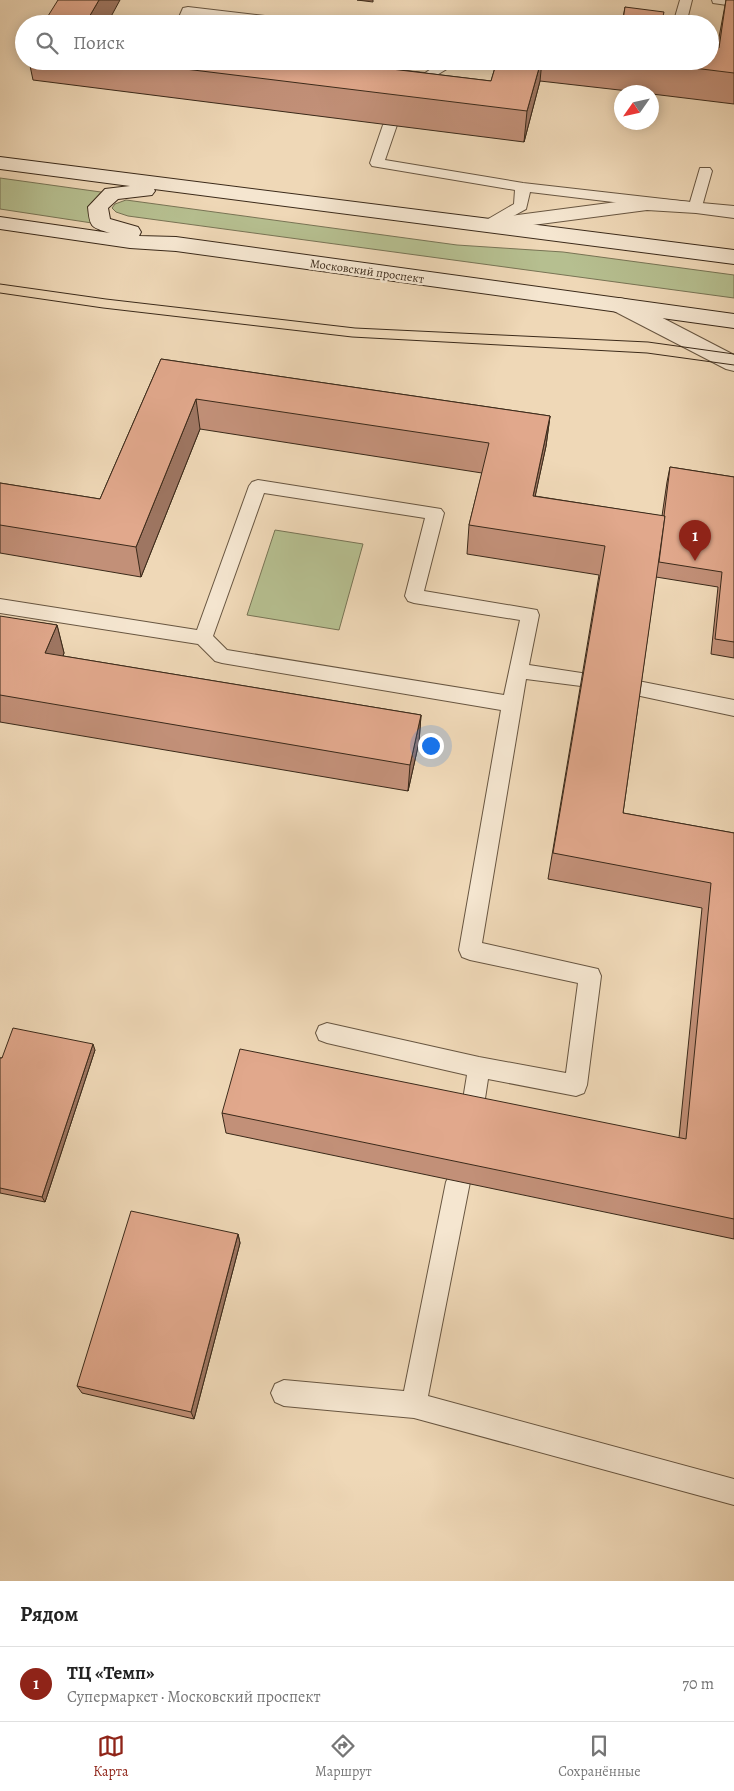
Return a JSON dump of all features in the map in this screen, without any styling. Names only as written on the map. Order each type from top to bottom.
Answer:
[{"type":"main road","points":[[0,163],[734,257]]},
{"type":"main road","points":[[176,244],[100,224],[98,206],[112,193],[194,188]]},
{"type":"main road","points":[[488,225],[647,204],[696,206],[734,212]]},
{"type":"main road","name":"Московский проспект","points":[[0,223],[130,242],[176,244],[734,321]]},
{"type":"main road","points":[[620,305],[734,364]]},
{"type":"lane","points":[[682,15],[686,0]]},
{"type":"lane","points":[[718,0],[734,2]]},
{"type":"lane","points":[[186,15],[188,11],[222,15]]},
{"type":"lane","points":[[401,92],[400,74],[426,77],[438,70]]},
{"type":"lane","points":[[390,126],[377,163],[523,187],[696,206],[705,170]]},
{"type":"lane","points":[[488,225],[521,206],[523,187]]},
{"type":"lane","points":[[203,638],[258,486],[435,513],[414,596],[530,615],[512,704],[470,950],[590,976],[576,1085],[479,1067],[327,1033]]},
{"type":"lane","points":[[0,606],[203,638],[222,656],[512,704]]},
{"type":"lane","points":[[519,671],[582,679]]},
{"type":"lane","points":[[638,689],[734,708]]},
{"type":"lane","points":[[471,1118],[479,1067]]},
{"type":"lane","points":[[414,1405],[458,1182]]},
{"type":"lane","points":[[284,1393],[414,1405],[734,1492]]},
{"type":"green space","points":[[0,178],[108,193],[92,223],[0,209]]},
{"type":"green space","points":[[126,200],[457,245],[563,252],[734,275],[734,298],[128,216],[116,212],[112,208],[115,204]]},
{"type":"green space","points":[[275,530],[363,544],[339,630],[247,615]]},
{"type":"building","points":[[58,0],[99,0],[90,15],[49,15]]},
{"type":"building","points":[[726,0],[734,0],[734,73],[710,70],[719,70],[719,48]]},
{"type":"building","points":[[625,7],[664,12],[663,15],[624,15]]},
{"type":"building","points":[[193,70],[400,70],[491,81],[494,70],[538,70],[527,111]]},
{"type":"building","points":[[161,359],[550,416],[533,496],[665,516],[623,813],[734,833],[734,1219],[222,1113],[240,1049],[686,1139],[711,883],[553,853],[605,546],[469,525],[489,443],[196,399],[136,547],[0,525],[0,483],[100,499]]},
{"type":"building","points":[[670,467],[734,477],[734,642],[715,639],[722,572],[659,562]]},
{"type":"building","points":[[0,616],[57,625],[45,653],[421,715],[410,765],[0,695]]},
{"type":"building","points":[[13,1028],[93,1044],[42,1197],[0,1188],[0,1058],[2,1058]]},
{"type":"building","points":[[131,1211],[238,1234],[191,1412],[77,1386]]},
{"type":"tram line","points":[[0,284],[106,299],[355,328],[648,342],[734,354]]},
{"type":"tram line","points":[[0,293],[103,308],[352,337],[647,353],[734,365]]},
{"type":"place","name":"ТЦ «Темп»","points":[[695,561]]}]
